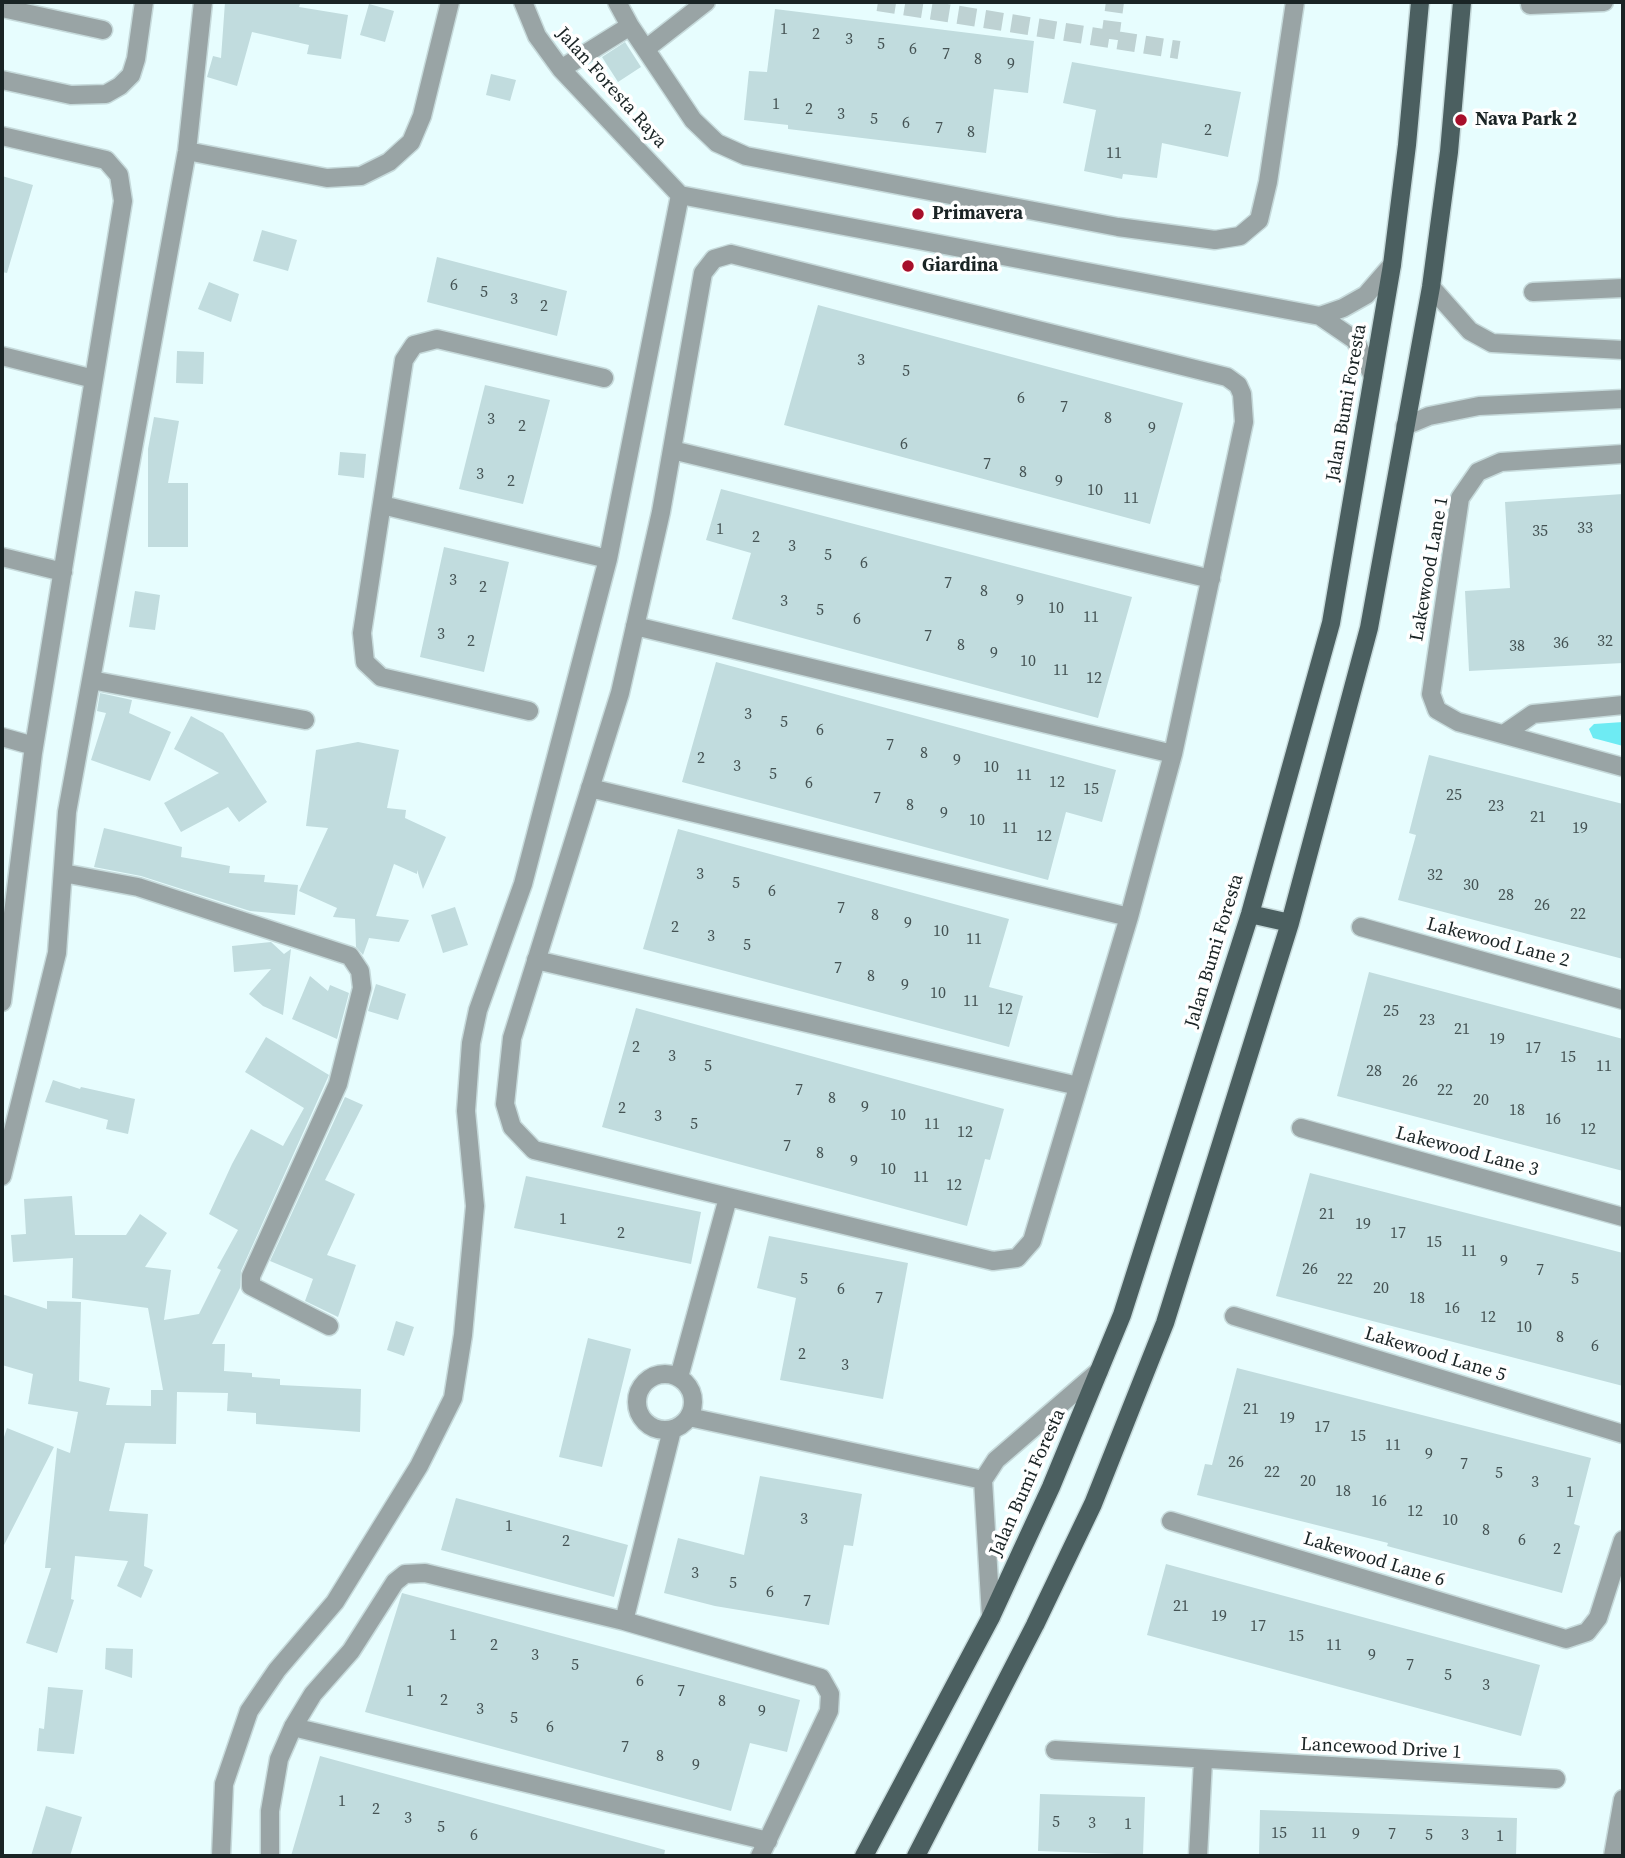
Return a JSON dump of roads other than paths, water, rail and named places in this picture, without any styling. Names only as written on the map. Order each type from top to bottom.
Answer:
[{"type":"main road","name":"Jalan Bumi Foresta","points":[[864,1856],[991,1618],[1122,1315],[1250,914],[1331,623],[1392,265],[1407,145],[1420,2]]},
{"type":"main road","points":[[916,1856],[1035,1625],[1093,1504],[1165,1322],[1290,923],[1369,628],[1431,287],[1449,152],[1462,2]]},
{"type":"main road","points":[[1250,914],[1290,923]]},
{"type":"street","points":[[2,80],[71,95],[106,94],[120,86],[131,75],[136,60],[144,2]]},
{"type":"street","points":[[2,1176],[57,953],[67,812],[187,151],[203,2]]},
{"type":"street","points":[[187,151],[327,178],[361,176],[389,162],[411,142],[422,116],[450,2]]},
{"type":"street","name":"Jalan Foresta Raya","points":[[523,2],[537,36],[561,69],[680,195]]},
{"type":"street","points":[[647,48],[706,2]]},
{"type":"street","points":[[619,3],[630,26],[693,120],[717,143],[746,156],[1118,227],[1215,240],[1240,236],[1259,220],[1268,182],[1295,2]]},
{"type":"street","points":[[1530,5],[1604,2]]},
{"type":"street","points":[[2,8],[103,30]]},
{"type":"street","points":[[561,69],[630,26]]},
{"type":"street","points":[[2,136],[106,160],[119,175],[123,201],[8,908],[2,1002]]},
{"type":"street","points":[[221,1856],[224,1784],[249,1711],[277,1670],[335,1602],[419,1466],[453,1398],[463,1335],[475,1206],[466,1111],[471,1043],[478,1010],[523,884],[608,559],[680,195],[1320,316],[1355,340],[1373,376]]},
{"type":"street","points":[[731,254],[1227,377],[1238,385],[1242,394],[1244,422],[1211,579],[1173,754],[1129,917],[1032,1241],[1017,1258],[993,1261],[534,1150],[512,1127],[505,1104],[506,1073],[512,1038],[620,693],[661,512],[703,273],[714,260],[731,254]]},
{"type":"street","points":[[1320,316],[1343,308],[1366,295],[1392,265]]},
{"type":"street","points":[[1431,287],[1470,331],[1492,343],[1623,350]]},
{"type":"street","points":[[1533,292],[1623,288]]},
{"type":"street","points":[[529,711],[380,677],[365,662],[362,632],[404,360],[415,345],[438,339],[604,378]]},
{"type":"street","points":[[2,356],[94,379]]},
{"type":"street","points":[[1405,426],[1430,416],[1479,406],[1623,399]]},
{"type":"street","points":[[671,450],[1211,579]]},
{"type":"street","name":"Lakewood Lane 1","points":[[1623,454],[1501,462],[1478,472],[1460,498],[1431,694],[1437,710],[1458,723],[1623,767]]},
{"type":"street","points":[[382,505],[608,559]]},
{"type":"street","points":[[2,557],[62,572]]},
{"type":"street","points":[[635,626],[1173,754]]},
{"type":"street","points":[[91,680],[305,720]]},
{"type":"street","points":[[1504,734],[1533,714],[1623,705]]},
{"type":"street","points":[[2,737],[34,746]]},
{"type":"street","points":[[590,788],[1129,917]]},
{"type":"street","points":[[63,873],[138,887],[310,943],[350,957],[360,971],[362,988],[338,1084],[251,1276],[251,1286],[329,1326]]},
{"type":"street","name":"Lakewood Lane 2","points":[[1361,927],[1623,1000]]},
{"type":"street","points":[[536,960],[1078,1086]]},
{"type":"street","name":"Lakewood Lane 3","points":[[1301,1128],[1623,1217]]},
{"type":"street","points":[[679,1377],[728,1198]]},
{"type":"street","name":"Lakewood Lane 5","points":[[1234,1316],[1623,1434]]},
{"type":"street","points":[[991,1618],[983,1480],[996,1460],[1099,1371]]},
{"type":"street","points":[[655,1375],[679,1377],[692,1395],[689,1417],[671,1430],[648,1426],[639,1416],[635,1404],[644,1382],[655,1375]]},
{"type":"street","points":[[689,1417],[983,1480]]},
{"type":"street","points":[[624,1621],[671,1430]]},
{"type":"street","name":"Lakewood Lane 6","points":[[1171,1521],[1566,1639],[1587,1632],[1598,1618],[1623,1540]]},
{"type":"street","points":[[270,1856],[270,1811],[279,1759],[293,1727],[313,1694],[351,1651],[395,1582],[405,1574],[425,1573],[624,1621],[821,1678],[830,1693],[830,1711],[764,1849],[293,1727]]},
{"type":"street","name":"Lancewood Drive 1","points":[[1055,1750],[1203,1761],[1556,1779]]},
{"type":"street","points":[[1198,1856],[1203,1761]]},
{"type":"street","points":[[1613,1856],[1623,1799]]},
{"type":"tunnel","points":[[878,2],[1179,50]]},
{"type":"tunnel","points":[[1110,39],[1115,2]]},
{"type":"place","name":"Nava Park 2","points":[[1461,120]]},
{"type":"place","name":"Primavera","points":[[918,214]]},
{"type":"place","name":"Giardina","points":[[908,266]]}]
